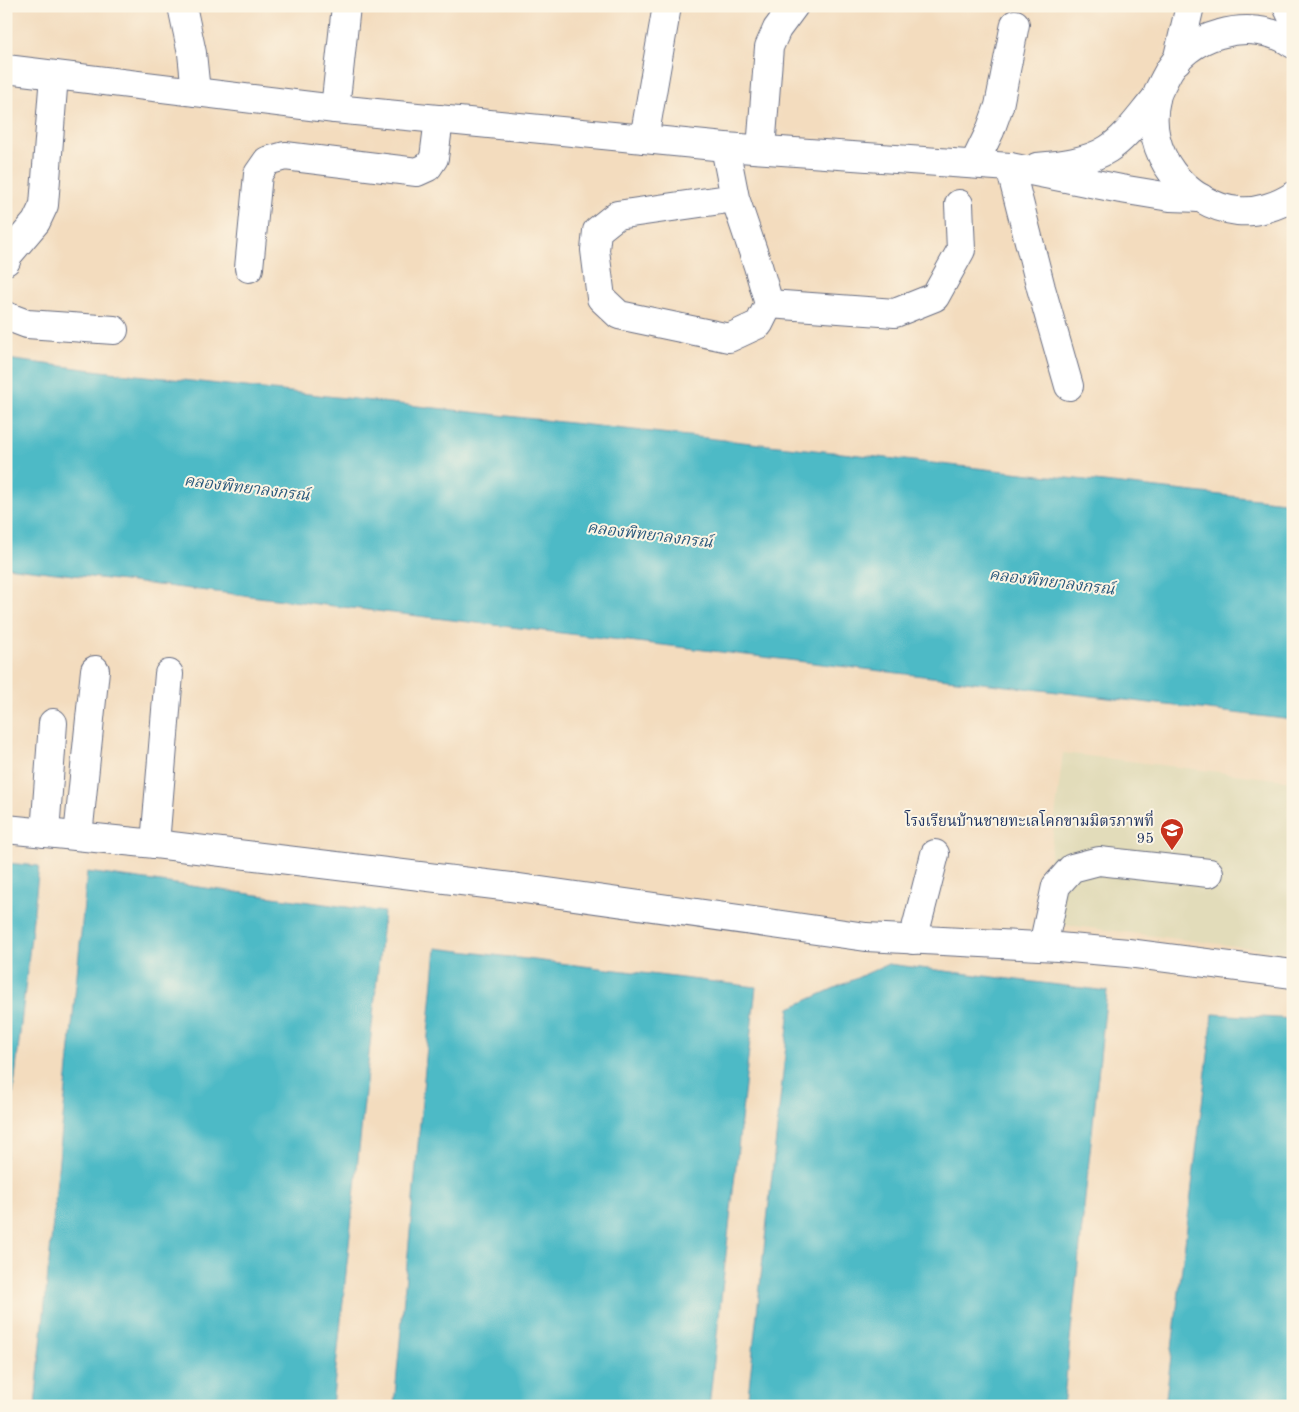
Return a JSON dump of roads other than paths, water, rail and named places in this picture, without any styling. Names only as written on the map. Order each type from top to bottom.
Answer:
[{"type":"street","points":[[182,6],[192,53],[196,92]]},
{"type":"street","points":[[335,109],[346,6]]},
{"type":"street","points":[[644,139],[667,6]]},
{"type":"street","points":[[761,149],[769,47],[777,28],[794,6]]},
{"type":"street","points":[[1177,61],[1190,6]]},
{"type":"street","points":[[1287,6],[1293,19]]},
{"type":"street","points":[[974,164],[990,131],[999,106],[1015,24]]},
{"type":"street","points":[[6,69],[335,109],[725,147],[1015,167],[1044,166],[1082,160],[1108,150],[1123,137],[1156,98],[1169,70],[1177,61],[1187,50],[1209,37],[1235,30],[1261,30],[1286,39],[1293,44]]},
{"type":"street","points":[[6,261],[8,255],[36,222],[44,205],[54,75]]},
{"type":"street","points":[[1156,98],[1154,119],[1157,145],[1168,168],[1185,188],[1208,202],[1238,211],[1293,220]]},
{"type":"street","points":[[249,268],[258,174],[267,161],[284,156],[417,172],[428,167],[434,158],[439,119]]},
{"type":"street","points":[[725,147],[736,198],[769,304],[759,324],[729,338],[619,315],[601,298],[595,250],[598,231],[617,215],[736,198]]},
{"type":"street","points":[[1015,167],[1065,179],[1170,197],[1200,198]]},
{"type":"street","points":[[1015,167],[1041,288],[1069,386]]},
{"type":"street","points":[[1238,211],[1262,209],[1276,205],[1293,196]]},
{"type":"street","points":[[769,304],[895,313],[935,297],[961,250],[959,204]]},
{"type":"street","points":[[6,316],[27,324],[114,330]]},
{"type":"street","points":[[78,836],[95,670]]},
{"type":"street","points":[[156,844],[169,674]]},
{"type":"street","points":[[45,833],[53,723]]},
{"type":"street","points":[[6,828],[511,886],[866,937],[1043,946],[1128,953],[1293,974]]},
{"type":"street","points":[[913,940],[934,854]]},
{"type":"street","points":[[1043,946],[1056,886],[1072,868],[1099,861],[1209,873]]},
{"type":"water","name":"คลองพิทยาลงกรณ์","points":[[6,359],[1293,503],[1293,720],[6,567]]},
{"type":"water","points":[[6,863],[39,866],[6,1157]]},
{"type":"water","points":[[87,872],[384,912],[332,1406],[35,1406]]},
{"type":"water","points":[[436,948],[756,987],[709,1406],[394,1406]]},
{"type":"water","points":[[888,964],[1107,991],[1063,1406],[747,1406],[790,1008]]},
{"type":"water","points":[[1213,1014],[1293,1019],[1293,1406],[1165,1406]]},
{"type":"place","name":"โรงเรียนบ้านชายทะเลโคกขามมิตรภาพที่ 95","points":[[1172,851]]}]
